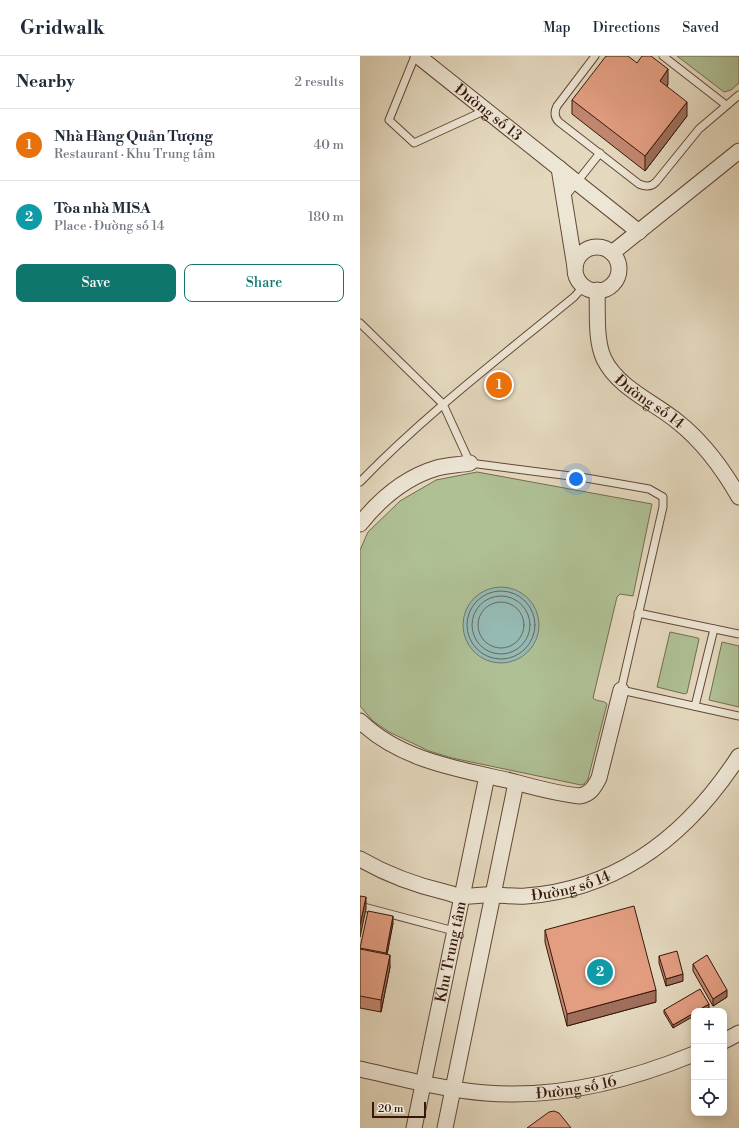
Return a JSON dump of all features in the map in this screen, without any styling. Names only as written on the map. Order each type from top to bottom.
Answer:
[{"type":"street","name":"Đường số 13","points":[[418,56],[639,232]]},
{"type":"street","points":[[612,253],[739,151]]},
{"type":"street","points":[[559,168],[576,272],[578,278],[590,288],[606,288],[616,279],[618,265],[612,253],[600,247],[587,249],[578,259],[576,272]]},
{"type":"street","name":"Đường số 14","points":[[590,288],[600,347],[609,367],[624,383],[687,429],[715,460],[739,497]]},
{"type":"street","points":[[360,524],[378,503],[396,488],[437,468],[470,463]]},
{"type":"street","points":[[360,720],[371,731],[388,743],[406,752],[438,763],[486,776],[573,796],[580,796],[592,790],[599,778],[621,690]]},
{"type":"street","name":"Đường số 14","points":[[360,859],[398,877],[436,890],[462,896],[493,894],[525,896],[565,889],[602,878],[631,864],[659,846],[682,826],[713,792],[739,756]]},
{"type":"street","name":"Khu Trung tâm","points":[[414,1128],[486,776]]},
{"type":"street","name":"Khu Trung tâm","points":[[445,1128],[516,783]]},
{"type":"street","points":[[727,1039],[739,1033]]},
{"type":"street","name":"Đường số 16","points":[[360,1069],[423,1083],[485,1093],[536,1094],[599,1085],[640,1074],[691,1055]]},
{"type":"lane","points":[[415,56],[389,120],[414,143],[486,110]]},
{"type":"lane","points":[[595,56],[557,106],[555,115],[559,122],[639,184],[648,186],[656,182],[699,129],[739,95]]},
{"type":"lane","points":[[663,56],[726,106]]},
{"type":"lane","points":[[564,199],[600,153]]},
{"type":"lane","points":[[360,482],[375,466],[443,404],[574,297],[590,288]]},
{"type":"lane","points":[[360,323],[443,404],[470,463],[586,478],[649,489],[663,497],[663,507],[621,690],[739,716]]},
{"type":"lane","points":[[638,613],[739,634]]},
{"type":"lane","points":[[695,706],[714,629]]},
{"type":"lane","points":[[360,906],[454,931]]},
{"type":"green space","points":[[677,56],[739,56],[739,83],[731,90],[724,92]]},
{"type":"green space","points":[[477,472],[652,504],[633,596],[620,594],[617,597],[593,698],[607,704],[588,779],[584,784],[581,785],[452,758],[429,751],[389,732],[373,721],[360,706],[360,550],[368,532],[400,501],[436,480]]},
{"type":"green space","points":[[670,632],[699,639],[687,693],[685,694],[657,687]]},
{"type":"green space","points":[[722,642],[739,646],[739,707],[709,700]]},
{"type":"water","points":[[493,587],[509,587],[522,593],[533,604],[539,617],[537,640],[522,657],[509,663],[493,663],[480,657],[465,640],[463,633],[463,617],[469,604],[486,589]]},
{"type":"building","points":[[606,56],[628,56],[637,63],[642,56],[651,56],[668,69],[660,81],[687,102],[645,156],[572,100]]},
{"type":"building","points":[[360,896],[366,897],[360,925]]},
{"type":"building","points":[[634,906],[656,990],[567,1014],[545,930]]},
{"type":"building","points":[[368,911],[393,916],[386,953],[360,948]]},
{"type":"building","points":[[360,949],[390,955],[381,1000],[360,996]]},
{"type":"building","points":[[677,951],[683,974],[666,979],[659,956]]},
{"type":"building","points":[[707,955],[727,990],[713,999],[693,964]]},
{"type":"building","points":[[700,989],[709,1004],[702,1008],[691,1008],[691,1015],[673,1025],[664,1010]]},
{"type":"building","points":[[554,1111],[559,1113],[571,1128],[527,1128],[549,1112]]},
{"type":"place","name":"Nhà Hàng Quản Tượng","points":[[499,385]]},
{"type":"place","name":"Tòa nhà MISA","points":[[600,972]]}]
